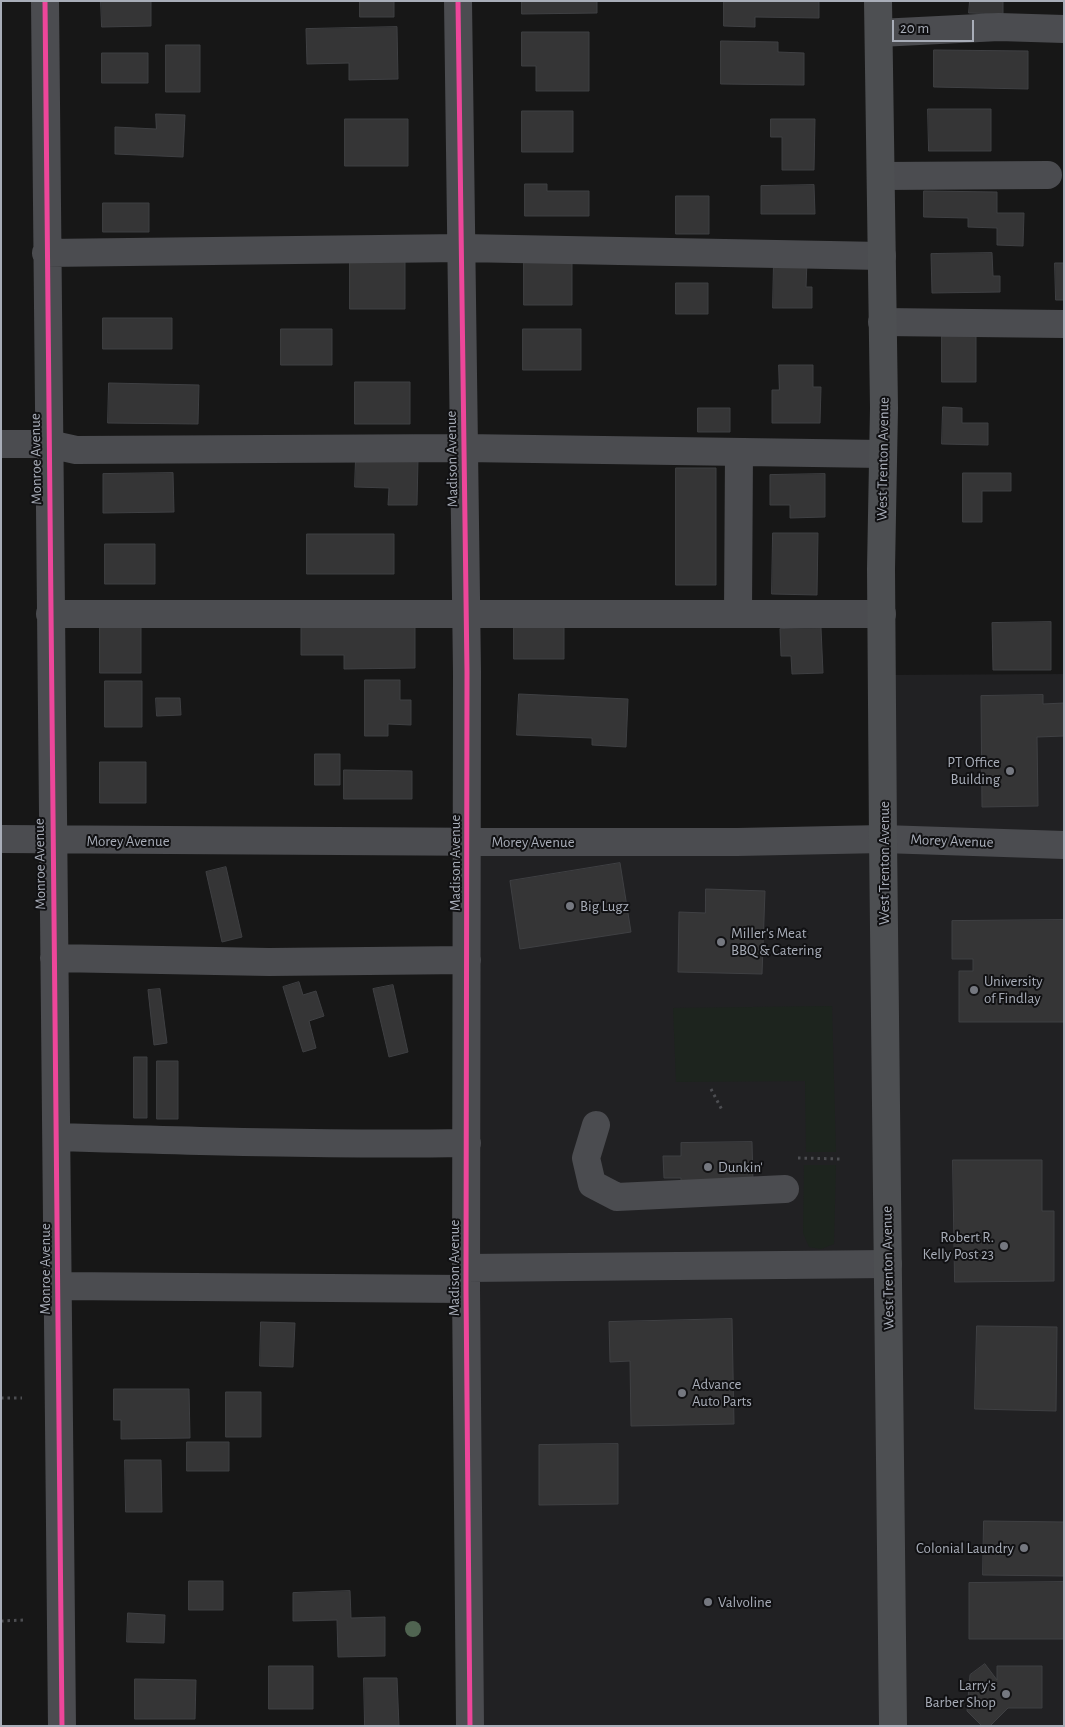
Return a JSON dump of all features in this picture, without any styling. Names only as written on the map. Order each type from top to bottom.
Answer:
[{"type":"main road","name":"West Trenton Avenue","points":[[878,1],[882,256],[883,839],[893,1726]]},
{"type":"street","name":"Monroe Avenue","points":[[45,1],[62,1726]]},
{"type":"street","name":"Madison Avenue","points":[[458,1],[466,613],[470,1726]]},
{"type":"street","points":[[879,33],[999,27],[1064,29]]},
{"type":"street","points":[[881,176],[1048,175]]},
{"type":"street","points":[[46,253],[462,248],[882,256]]},
{"type":"street","points":[[882,322],[1064,324]]},
{"type":"street","points":[[1,444],[49,444],[76,450],[464,448],[883,454]]},
{"type":"street","points":[[738,452],[738,613]]},
{"type":"street","points":[[50,614],[882,614]]},
{"type":"street","name":"Morey Avenue","points":[[1,840],[737,842],[883,839],[1064,845]]},
{"type":"street","points":[[54,958],[270,962],[467,960]]},
{"type":"street","points":[[596,1125],[586,1158],[592,1184],[617,1197],[785,1190]]},
{"type":"street","points":[[57,1136],[203,1141],[467,1144]]},
{"type":"street","points":[[58,1286],[467,1279],[888,1264]]},
{"type":"path","points":[[711,1089],[722,1110]]},
{"type":"path","points":[[798,1158],[842,1159]]},
{"type":"path","points":[[1,1398],[22,1398]]},
{"type":"path","points":[[1,1621],[24,1620]]},
{"type":"shaded area","points":[[1064,674],[1064,1726],[477,1726],[467,842],[883,839],[882,675]]},
{"type":"shaded area","points":[[832,1006],[836,1152],[806,1152],[805,1081],[676,1082],[673,1008]]},
{"type":"shaded area","points":[[804,1165],[836,1165],[834,1244],[821,1249],[809,1247],[803,1233]]},
{"type":"building","points":[[101,1],[151,1],[151,26],[102,27]]},
{"type":"building","points":[[360,1],[394,1],[394,17],[360,17]]},
{"type":"building","points":[[522,1],[597,1],[597,13],[522,14]]},
{"type":"building","points":[[724,1],[819,1],[819,18],[755,17],[755,27],[724,26]]},
{"type":"building","points":[[970,1],[1003,1],[1003,14],[969,13]]},
{"type":"building","points":[[397,27],[398,79],[349,80],[349,63],[307,64],[306,29]]},
{"type":"building","points":[[522,32],[589,32],[589,91],[536,91],[536,66],[522,66]]},
{"type":"building","points":[[721,41],[778,42],[778,52],[804,53],[804,85],[721,84]]},
{"type":"building","points":[[166,45],[200,45],[200,92],[166,92]]},
{"type":"building","points":[[934,50],[1028,51],[1028,89],[934,87]]},
{"type":"building","points":[[102,53],[148,53],[148,83],[102,83]]},
{"type":"building","points":[[928,109],[991,109],[991,151],[929,151]]},
{"type":"building","points":[[522,111],[573,111],[573,152],[522,152]]},
{"type":"building","points":[[156,114],[185,115],[183,157],[115,154],[115,127],[156,129]]},
{"type":"building","points":[[345,119],[408,119],[408,166],[345,166]]},
{"type":"building","points":[[771,119],[815,119],[814,170],[782,170],[782,137],[771,137]]},
{"type":"building","points":[[525,184],[547,184],[547,191],[589,191],[589,216],[525,216]]},
{"type":"building","points":[[814,185],[815,214],[761,214],[761,186]]},
{"type":"building","points":[[924,191],[997,192],[997,213],[1024,213],[1023,246],[997,245],[997,228],[968,227],[968,218],[924,217]]},
{"type":"building","points":[[676,196],[709,196],[709,234],[676,234]]},
{"type":"building","points":[[103,203],[149,203],[149,232],[103,232]]},
{"type":"building","points":[[350,251],[405,251],[405,309],[350,309]]},
{"type":"building","points":[[992,253],[993,276],[1000,276],[1000,292],[932,293],[931,254]]},
{"type":"building","points":[[774,260],[807,261],[806,287],[812,287],[812,308],[773,308]]},
{"type":"building","points":[[524,262],[572,262],[572,305],[524,305]]},
{"type":"building","points":[[1055,263],[1064,263],[1064,300],[1056,300]]},
{"type":"building","points":[[676,283],[708,283],[708,314],[676,314]]},
{"type":"building","points":[[103,318],[172,318],[172,349],[103,349]]},
{"type":"building","points":[[281,329],[332,329],[332,365],[281,365]]},
{"type":"building","points":[[523,329],[581,329],[581,370],[523,370]]},
{"type":"building","points":[[942,336],[976,336],[976,382],[942,382]]},
{"type":"building","points":[[779,365],[813,365],[813,387],[821,387],[820,423],[772,423],[772,390],[779,390]]},
{"type":"building","points":[[355,382],[410,382],[410,424],[355,424]]},
{"type":"building","points":[[109,383],[199,385],[198,424],[108,423]]},
{"type":"building","points":[[943,407],[962,408],[962,423],[988,423],[988,445],[942,444]]},
{"type":"building","points":[[698,408],[730,408],[730,432],[698,432]]},
{"type":"building","points":[[356,458],[418,459],[417,505],[388,505],[389,488],[355,487]]},
{"type":"building","points":[[676,468],[716,468],[716,585],[676,585]]},
{"type":"building","points":[[173,473],[174,512],[103,513],[103,474]]},
{"type":"building","points":[[963,473],[1011,473],[1011,491],[982,491],[982,522],[963,522]]},
{"type":"building","points":[[825,474],[825,517],[790,518],[790,505],[770,505],[770,475]]},
{"type":"building","points":[[773,533],[818,533],[817,595],[772,594]]},
{"type":"building","points":[[307,534],[394,534],[394,574],[307,574]]},
{"type":"building","points":[[105,544],[155,544],[155,584],[105,584]]},
{"type":"building","points":[[415,620],[415,668],[344,669],[344,655],[301,655],[301,621]]},
{"type":"building","points":[[100,622],[141,622],[141,673],[100,673]]},
{"type":"building","points":[[1051,622],[1051,670],[993,670],[992,623]]},
{"type":"building","points":[[514,625],[564,625],[564,659],[514,659]]},
{"type":"building","points":[[821,628],[823,673],[792,674],[791,656],[781,656],[780,629]]},
{"type":"building","points":[[365,680],[400,680],[400,700],[411,700],[411,725],[388,724],[388,736],[365,736]]},
{"type":"building","points":[[105,681],[142,681],[142,727],[105,727]]},
{"type":"building","points":[[519,694],[628,699],[626,747],[592,745],[592,738],[517,735]]},
{"type":"building","name":"PT Office Building","points":[[1043,695],[1043,704],[1064,703],[1064,736],[1037,737],[1038,806],[982,807],[981,696]]},
{"type":"building","points":[[156,698],[180,698],[181,715],[157,716]]},
{"type":"building","points":[[315,754],[340,754],[340,785],[315,785]]},
{"type":"building","points":[[100,762],[146,762],[146,803],[100,803]]},
{"type":"building","points":[[344,770],[412,771],[412,799],[344,799]]},
{"type":"building","name":"Big Lugz","points":[[620,863],[631,932],[520,949],[510,881]]},
{"type":"building","points":[[226,867],[242,937],[222,942],[206,872]]},
{"type":"building","name":"Miller's Meat BBQ & Catering","points":[[706,889],[765,891],[762,974],[678,972],[679,912],[705,913]]},
{"type":"building","points":[[1064,920],[1064,1022],[959,1022],[959,971],[973,971],[973,959],[952,959],[952,921]]},
{"type":"building","points":[[299,982],[303,995],[316,991],[324,1016],[309,1021],[316,1048],[303,1052],[283,987]]},
{"type":"building","points":[[393,985],[408,1052],[389,1057],[373,989]]},
{"type":"building","points":[[160,989],[167,1043],[154,1045],[148,990]]},
{"type":"building","points":[[134,1057],[147,1057],[147,1118],[134,1118]]},
{"type":"building","points":[[157,1061],[178,1061],[178,1119],[157,1119]]},
{"type":"building","name":"Dunkin'","points":[[752,1142],[753,1183],[681,1185],[681,1178],[664,1178],[663,1156],[681,1156],[681,1143]]},
{"type":"building","name":"Robert R. Kelly Post 23","points":[[953,1160],[1042,1160],[1042,1211],[1054,1211],[1054,1281],[955,1282]]},
{"type":"building","name":"Advance Auto Parts","points":[[732,1319],[734,1424],[631,1426],[630,1361],[610,1362],[609,1322]]},
{"type":"building","points":[[261,1322],[295,1323],[293,1367],[260,1366]]},
{"type":"building","points":[[977,1326],[1057,1327],[1056,1411],[975,1409]]},
{"type":"building","points":[[114,1389],[189,1389],[190,1438],[121,1439],[121,1420],[114,1420]]},
{"type":"building","points":[[226,1392],[261,1392],[261,1437],[226,1437]]},
{"type":"building","points":[[187,1442],[229,1442],[229,1471],[187,1471]]},
{"type":"building","points":[[618,1444],[618,1504],[539,1505],[539,1445]]},
{"type":"building","points":[[125,1460],[161,1460],[162,1512],[126,1512]]},
{"type":"building","name":"Colonial Laundry","points":[[984,1521],[1064,1522],[1064,1576],[983,1575]]},
{"type":"building","points":[[189,1581],[223,1581],[223,1610],[189,1610]]},
{"type":"building","points":[[1064,1582],[1064,1639],[969,1639],[969,1583]]},
{"type":"building","points":[[350,1591],[351,1618],[385,1617],[385,1656],[338,1657],[337,1620],[293,1621],[293,1593]]},
{"type":"building","points":[[128,1613],[165,1615],[164,1643],[127,1642]]},
{"type":"building","name":"Larry's Barber Shop","points":[[985,1664],[997,1680],[997,1666],[1042,1666],[1042,1708],[1008,1708],[990,1726],[982,1726],[967,1711],[970,1675]]},
{"type":"building","points":[[269,1666],[313,1666],[313,1709],[269,1709]]},
{"type":"building","points":[[364,1678],[397,1678],[399,1726],[365,1726]]},
{"type":"building","points":[[135,1679],[196,1680],[195,1719],[135,1719]]},
{"type":"cycle path","points":[[45,1],[62,1726]]},
{"type":"cycle path","points":[[458,1],[467,672],[466,1289],[470,1726]]},
{"type":"place","name":"PT Office Building","points":[[1010,771]]},
{"type":"place","name":"Big Lugz","points":[[570,906]]},
{"type":"place","name":"Miller's Meat BBQ & Catering","points":[[721,942]]},
{"type":"place","name":"University of Findlay","points":[[974,990]]},
{"type":"place","name":"Dunkin'","points":[[708,1167]]},
{"type":"place","name":"Robert R. Kelly Post 23","points":[[1004,1246]]},
{"type":"place","name":"Advance Auto Parts","points":[[682,1393]]},
{"type":"place","name":"Colonial Laundry","points":[[1024,1548]]},
{"type":"place","name":"Valvoline","points":[[708,1602]]},
{"type":"place","name":"Larry's Barber Shop","points":[[1006,1694]]}]
